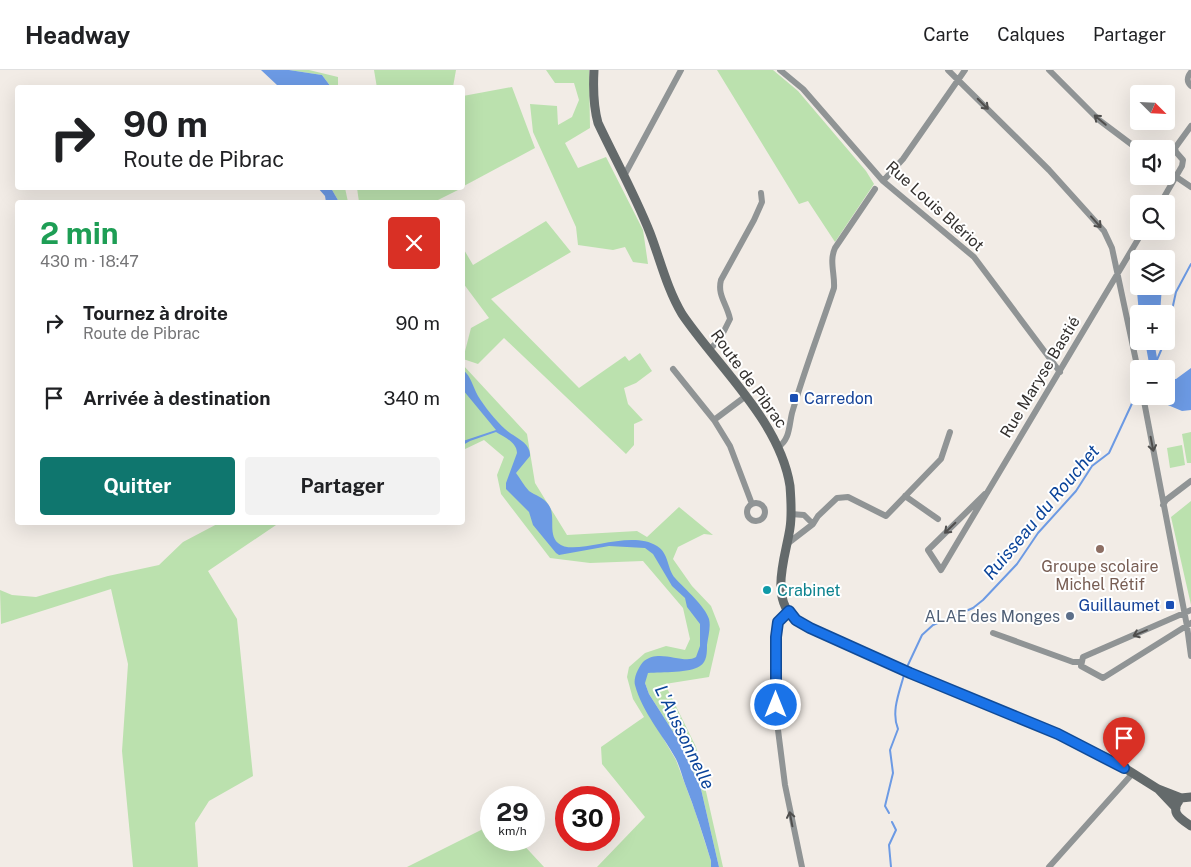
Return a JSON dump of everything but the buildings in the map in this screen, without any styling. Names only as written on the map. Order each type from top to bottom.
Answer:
[{"type":"main road","name":"Route de Pibrac","points":[[594,70],[593,88],[598,123],[649,230],[672,295],[682,314],[746,396],[778,447],[790,487],[791,514],[788,544],[781,572],[782,593],[789,611]]},
{"type":"main road","points":[[789,611],[796,620],[810,628],[910,673],[1058,734],[1133,773],[1158,789],[1181,798],[1191,797]]},
{"type":"main road","points":[[1158,789],[1176,808]]},
{"type":"main road","points":[[1181,798],[1177,802],[1176,814],[1191,826]]},
{"type":"street","points":[[624,176],[681,70]]},
{"type":"street","name":"Rue Louis Blériot","points":[[780,70],[803,88],[883,182],[974,257],[1060,372]]},
{"type":"street","points":[[948,70],[1049,170],[1104,231],[1112,248],[1136,360]]},
{"type":"street","points":[[883,182],[903,159],[965,70]]},
{"type":"street","points":[[1049,70],[1099,120],[1130,143]]},
{"type":"street","points":[[1191,72],[1187,78],[1187,82],[1191,86]]},
{"type":"street","points":[[1166,195],[1182,166],[1183,160],[1175,148],[1191,126]]},
{"type":"street","points":[[1176,178],[1191,187]]},
{"type":"street","points":[[778,447],[786,441],[795,404],[834,288],[835,277],[831,258],[835,248],[875,189]]},
{"type":"street","points":[[710,349],[720,339],[730,318],[720,295],[719,287],[754,220],[762,202],[761,193]]},
{"type":"street","name":"Rue Maryse Bastié","points":[[985,494],[928,550],[941,570],[1138,240]]},
{"type":"street","points":[[673,369],[714,420],[730,446],[752,504]]},
{"type":"street","points":[[714,420],[746,396]]},
{"type":"street","points":[[1145,405],[1163,505],[1188,612],[1191,656]]},
{"type":"street","points":[[788,544],[813,524],[818,516],[837,498],[848,497],[886,516],[941,459],[950,432]]},
{"type":"street","points":[[1163,505],[1166,500],[1191,481]]},
{"type":"street","points":[[905,496],[938,519]]},
{"type":"street","points":[[791,514],[804,515],[813,524]]},
{"type":"street","points":[[789,611],[778,622],[776,637],[776,722],[785,785],[802,867]]},
{"type":"street","points":[[1188,612],[1083,657],[1081,666],[1103,678],[1189,624]]},
{"type":"street","points":[[993,633],[1073,662],[1081,662]]},
{"type":"street","points":[[1049,867],[1133,773]]},
{"type":"street","points":[[1180,819],[1191,830]]},
{"type":"green space","points":[[289,70],[309,70],[338,77],[338,85],[330,85],[322,75]]},
{"type":"green space","points":[[374,70],[456,70],[453,85],[376,85]]},
{"type":"green space","points":[[546,70],[589,70],[590,128],[565,143],[578,168],[606,157],[643,230],[648,264],[633,262],[625,247],[613,250],[578,245],[576,227],[533,132],[530,104],[557,106],[558,125],[572,117],[579,100],[574,83],[555,83]]},
{"type":"green space","points":[[717,70],[773,70],[798,91],[866,171],[874,184],[835,242],[808,201],[799,204]]},
{"type":"green space","points":[[512,87],[535,148],[465,185],[465,96]]},
{"type":"green space","points":[[332,190],[345,190],[348,200],[338,200]]},
{"type":"green space","points":[[357,190],[458,190],[438,200],[359,200]]},
{"type":"green space","points":[[546,221],[571,252],[491,299],[579,388],[625,356],[629,361],[640,353],[652,371],[636,383],[624,388],[628,404],[643,420],[634,424],[634,445],[626,454],[504,338],[478,364],[465,360],[465,351],[471,328],[489,318],[465,286],[465,251],[473,265]]},
{"type":"green space","points":[[465,367],[527,434],[535,483],[567,535],[637,531],[647,537],[679,507],[713,535],[704,534],[678,547],[673,559],[692,586],[711,606],[720,629],[709,677],[665,684],[696,747],[723,867],[719,867],[701,789],[679,741],[649,694],[645,683],[646,709],[676,760],[695,811],[711,861],[711,867],[597,867],[612,851],[620,851],[620,843],[645,817],[602,764],[601,747],[644,717],[633,699],[627,677],[629,667],[645,653],[666,646],[685,650],[690,639],[683,608],[643,561],[590,563],[550,558],[501,494],[497,475],[504,457],[484,440],[465,449]]},
{"type":"green space","points":[[1191,432],[1191,463],[1187,463],[1182,434]]},
{"type":"green space","points":[[1182,445],[1185,465],[1170,468],[1167,448]]},
{"type":"green space","points":[[1191,501],[1191,605],[1171,517]]},
{"type":"green space","points":[[215,525],[276,525],[208,571],[237,619],[253,776],[209,801],[195,823],[198,867],[133,867],[122,751],[128,664],[111,589],[1,624],[0,590],[12,595],[36,597],[108,576],[159,565],[183,542]]},
{"type":"green space","points":[[480,830],[480,851],[529,851],[544,867],[407,867]]},
{"type":"water","points":[[261,70],[289,70],[322,75],[330,85],[277,85]]},
{"type":"water","points":[[320,190],[332,190],[338,200],[326,200]]},
{"type":"water","points":[[1137,295],[1161,295],[1161,305],[1138,305]]},
{"type":"water","points":[[1147,350],[1156,350],[1157,360],[1148,360]]},
{"type":"water","points":[[1191,368],[1191,410],[1182,411],[1168,405],[1175,405],[1176,379]]},
{"type":"water","points":[[465,371],[478,396],[494,418],[508,432],[528,447],[530,456],[516,473],[529,491],[542,498],[551,508],[553,534],[558,543],[566,547],[576,547],[632,540],[645,541],[657,546],[664,553],[672,574],[707,614],[710,629],[704,662],[695,668],[683,671],[648,673],[645,683],[649,694],[679,741],[701,789],[719,867],[711,867],[702,832],[677,762],[643,705],[635,685],[640,666],[650,657],[664,656],[691,659],[696,657],[700,646],[700,624],[687,607],[685,598],[672,586],[653,554],[645,548],[609,546],[559,555],[556,553],[533,525],[529,512],[506,489],[506,483],[517,453],[515,446],[496,432],[465,444],[465,440],[496,430],[465,392]]},
{"type":"waterway","name":"Ruisseau du Rouchet","points":[[1173,305],[1176,292],[1191,264]]},
{"type":"waterway","name":"Ruisseau du Rouchet","points":[[1157,360],[1161,350]]},
{"type":"waterway","name":"Ruisseau du Rouchet","points":[[907,667],[922,635],[933,625],[973,608],[1017,564],[1038,533],[1076,491],[1092,466],[1109,453],[1131,405]]},
{"type":"waterway","name":"Ruisseau du Rouchet","points":[[889,813],[885,806],[893,773],[890,750],[898,729],[895,716],[904,675]]},
{"type":"waterway","name":"Ruisseau du Rouchet","points":[[891,867],[889,845],[896,830],[892,822]]},
{"type":"place","name":"Carredon","points":[[794,398]]},
{"type":"place","name":"Groupe scolaire Michel Rétif","points":[[1100,549]]},
{"type":"place","name":"Crabinet","points":[[767,590]]},
{"type":"place","name":"Guillaumet","points":[[1170,605]]},
{"type":"place","name":"ALAE des Monges","points":[[1070,616]]},
{"type":"route","points":[[776,705],[776,637],[778,622],[789,611],[796,620],[810,628],[910,673],[1058,734],[1124,768]]},
{"type":"water label","name":"L'Aussonnelle","points":[[685,737]]}]
